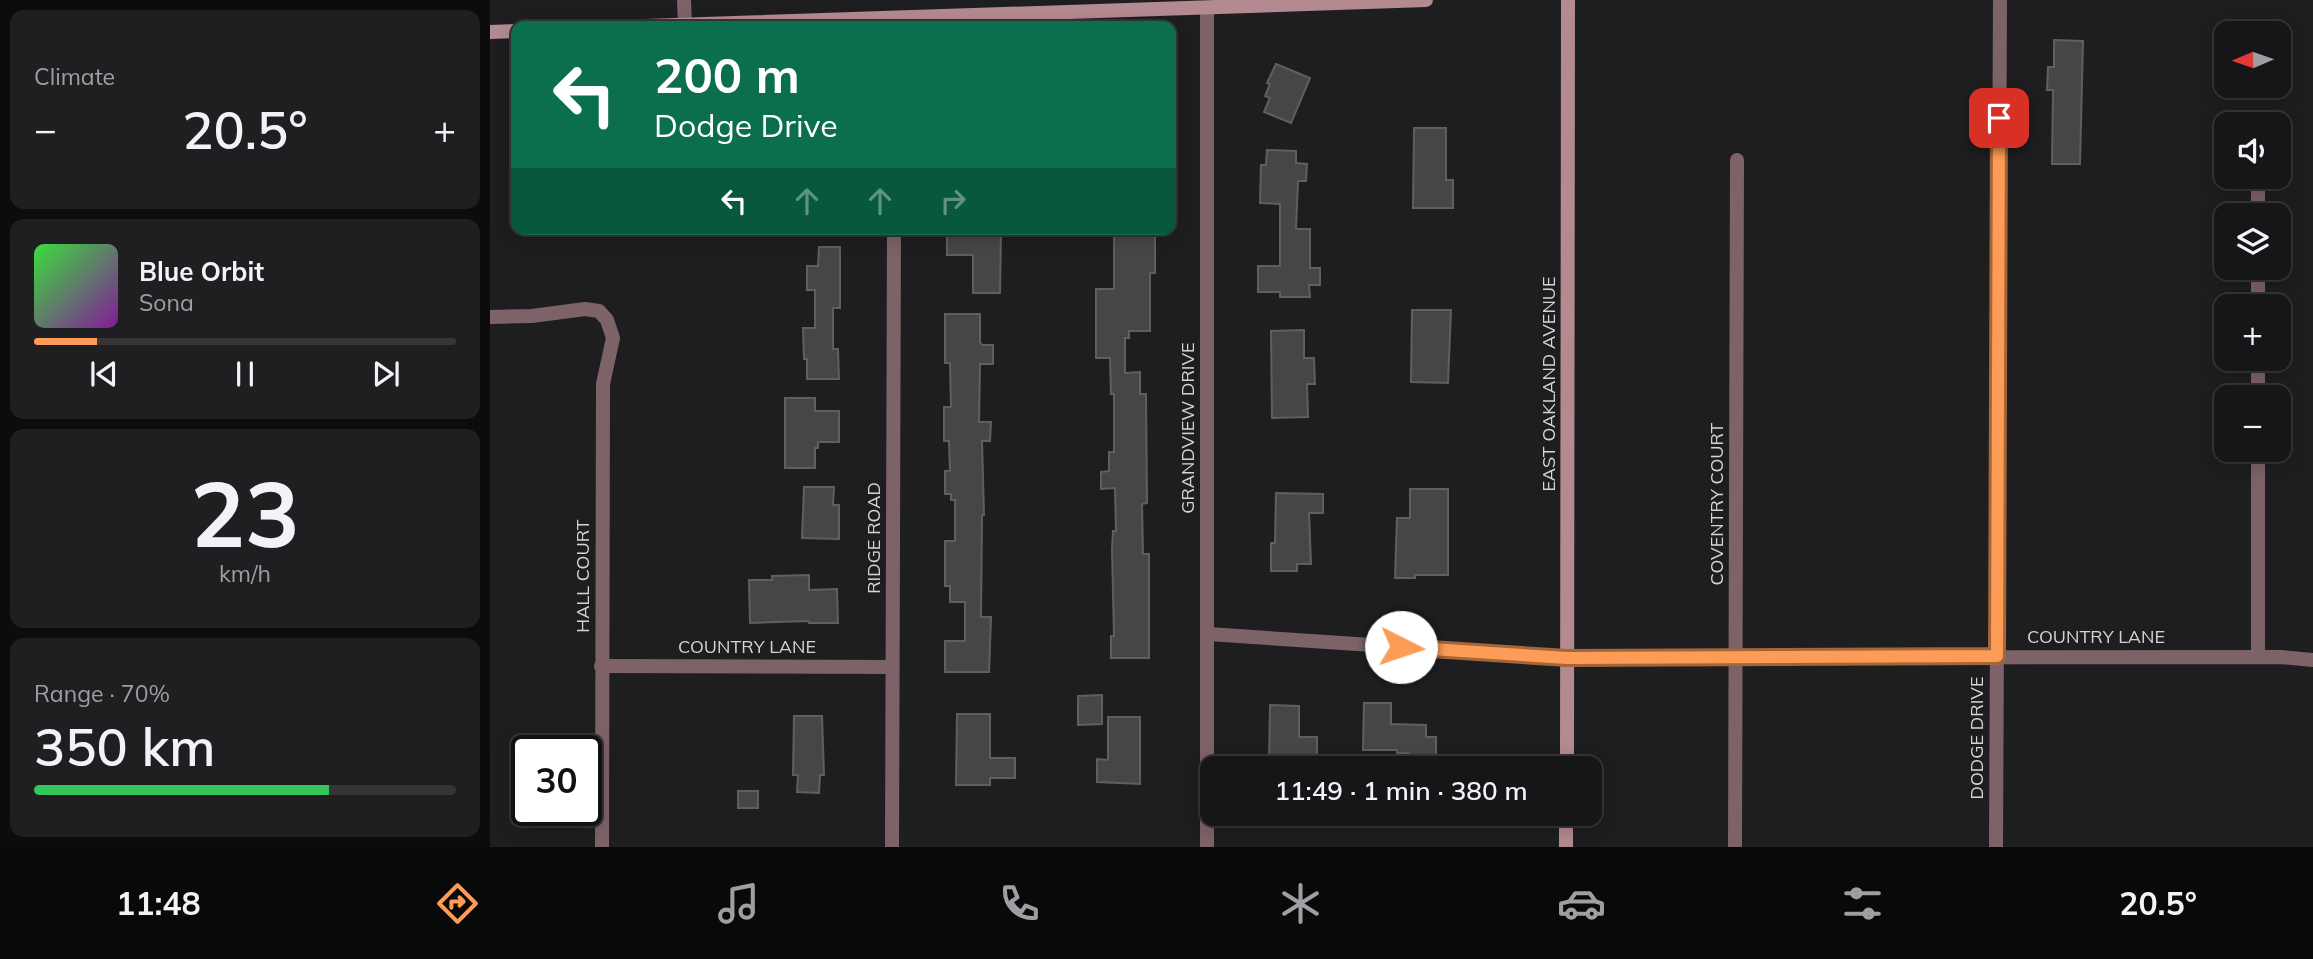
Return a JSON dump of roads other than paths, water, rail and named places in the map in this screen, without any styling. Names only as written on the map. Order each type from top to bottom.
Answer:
[{"type":"main road","points":[[896,21],[1426,0]]},
{"type":"main road","name":"EAST OAKLAND AVENUE","points":[[1567,756],[1568,0]]},
{"type":"main road","points":[[490,32],[511,31]]},
{"type":"main road","points":[[1566,826],[1566,847]]},
{"type":"street","points":[[684,0],[685,21]]},
{"type":"street","name":"DODGE DRIVE","points":[[1996,847],[2000,0]]},
{"type":"street","name":"GRANDVIEW DRIVE","points":[[1207,8],[1207,847]]},
{"type":"street","name":"COVENTRY COURT","points":[[1735,847],[1737,160]]},
{"type":"street","name":"RIDGE ROAD","points":[[892,847],[894,235]]},
{"type":"street","name":"HALL COURT","points":[[490,317],[532,316],[585,309],[598,311],[607,320],[613,338],[603,384],[601,847]]},
{"type":"street","points":[[2258,462],[2258,657]]},
{"type":"street","name":"COUNTRY LANE","points":[[1208,634],[1567,658],[1997,656],[2258,657],[2313,660]]},
{"type":"street","name":"COUNTRY LANE","points":[[601,666],[892,667]]}]
